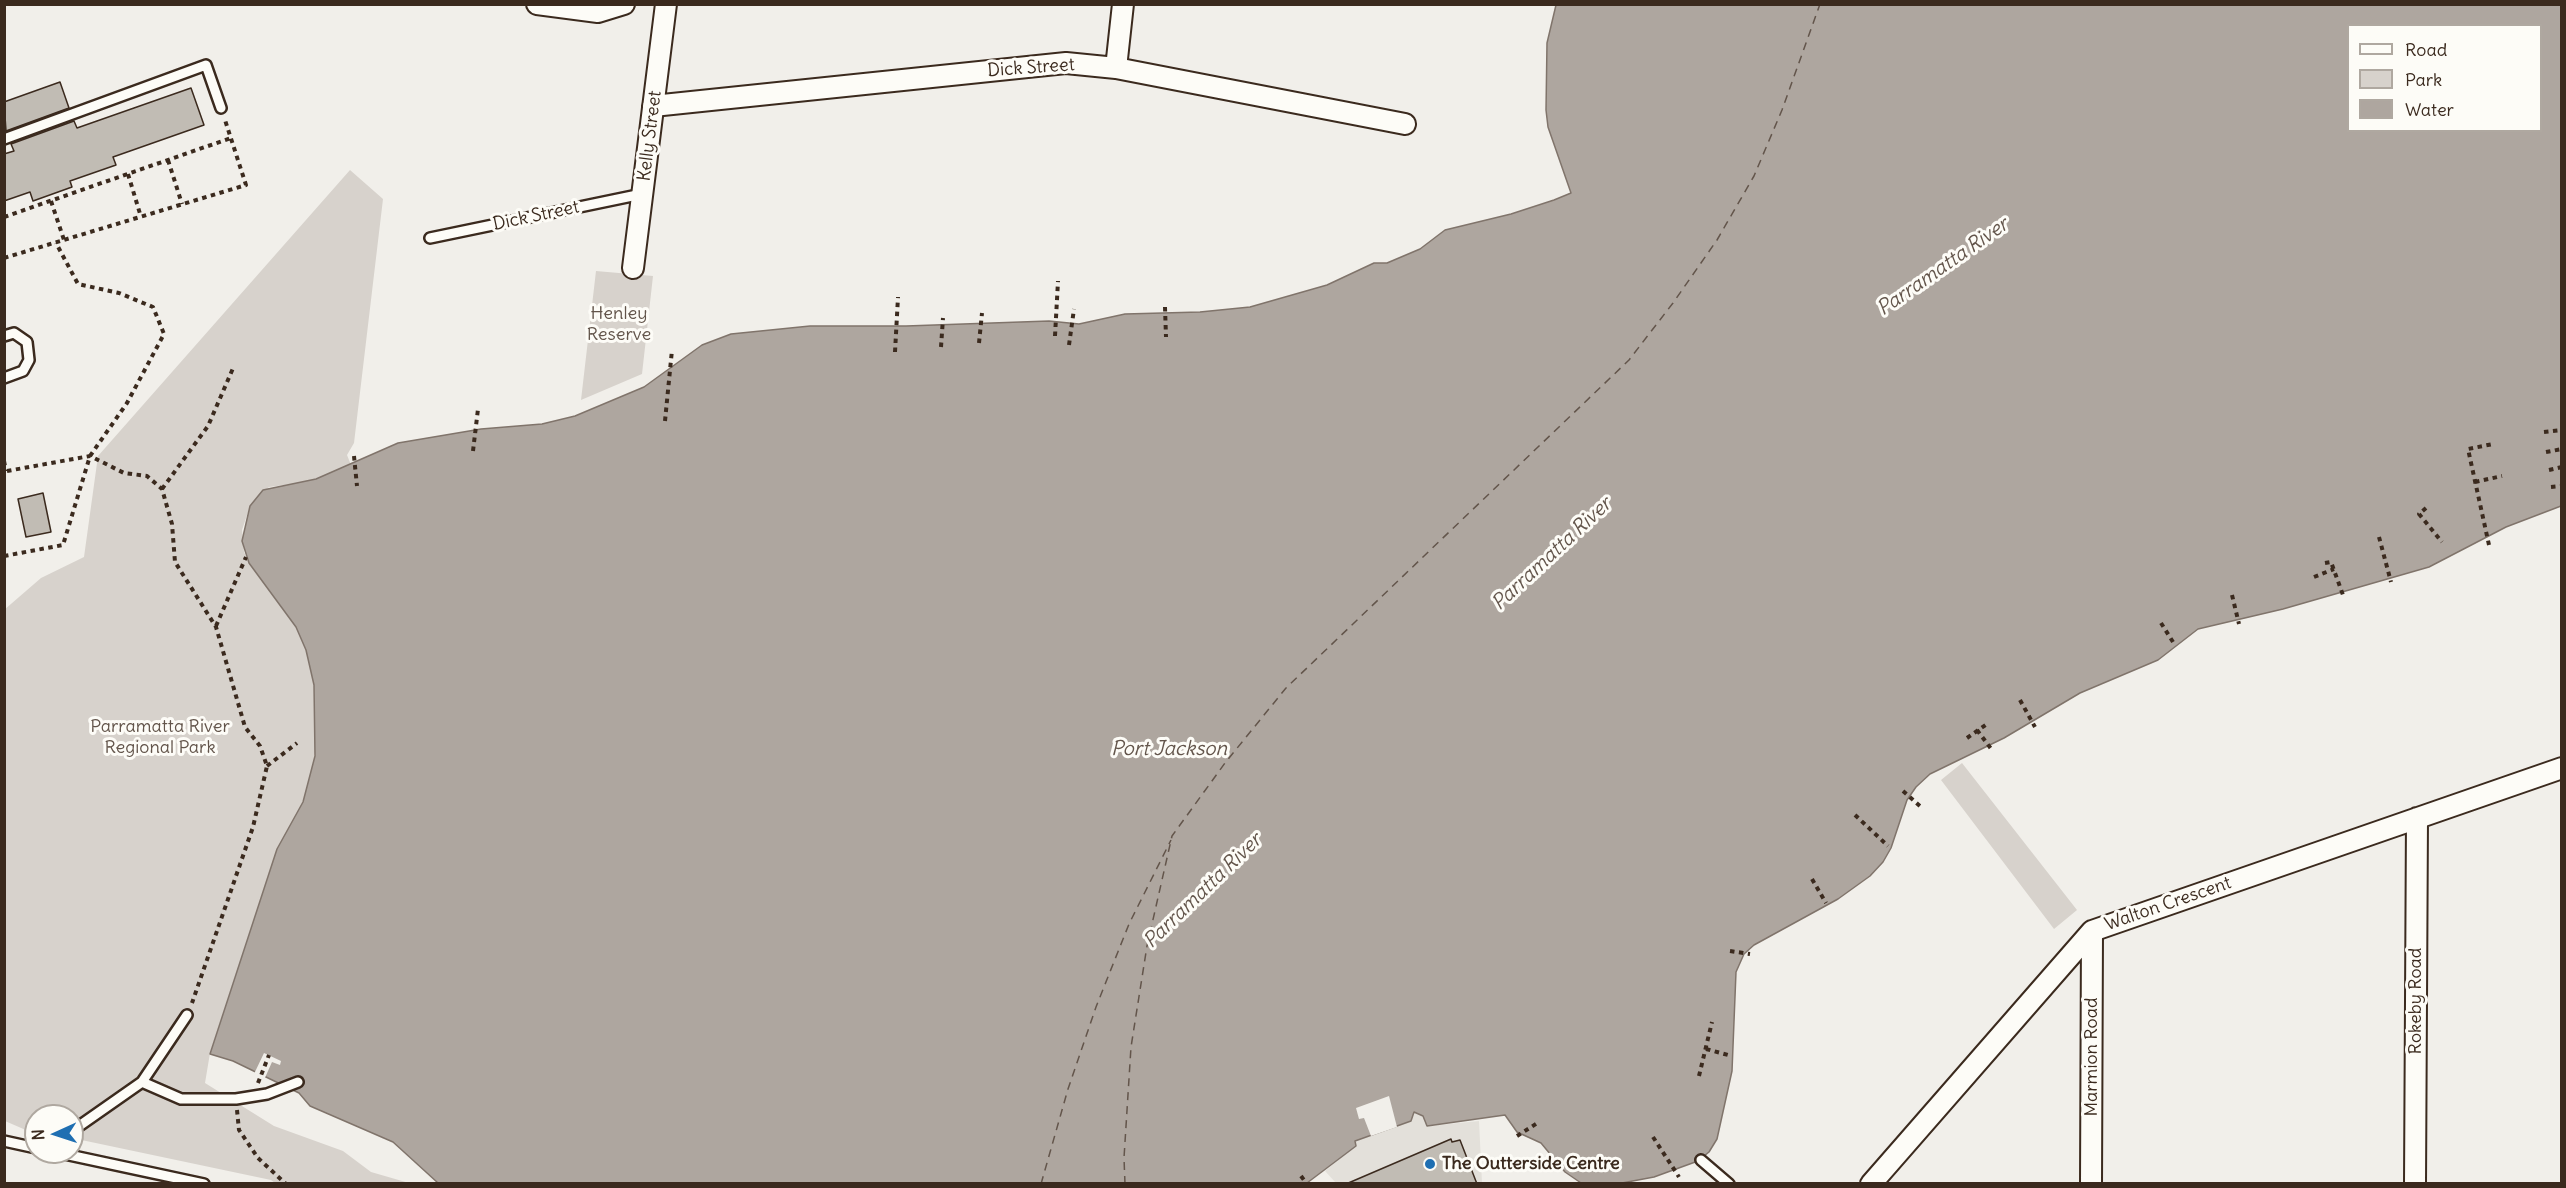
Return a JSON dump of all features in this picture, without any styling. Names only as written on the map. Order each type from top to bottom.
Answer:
[{"type":"street","points":[[537,4],[598,12],[624,4]]},
{"type":"street","name":"Kelly Street","points":[[633,268],[666,4]]},
{"type":"street","points":[[1116,68],[1123,4]]},
{"type":"street","name":"Dick Street","points":[[653,106],[1066,63],[1116,68],[1405,124]]},
{"type":"street","name":"Walton Crescent","points":[[1871,1184],[2092,930],[2562,768]]},
{"type":"street","name":"Rokeby Road","points":[[2415,1184],[2417,818]]},
{"type":"street","name":"Marmion Road","points":[[2091,1184],[2092,930]]},
{"type":"lane","points":[[4,139],[206,65],[221,108]]},
{"type":"lane","name":"Dick Street","points":[[430,238],[642,194]]},
{"type":"lane","points":[[4,336],[15,333],[27,342],[29,360],[23,371],[4,378]]},
{"type":"lane","points":[[84,1123],[142,1082],[187,1015]]},
{"type":"lane","points":[[142,1082],[181,1099],[236,1099],[298,1082]]},
{"type":"lane","points":[[4,1140],[24,1145]]},
{"type":"lane","points":[[84,1158],[204,1184]]},
{"type":"lane","points":[[1701,1160],[1729,1184]]},
{"type":"path","points":[[4,258],[246,185],[221,108]]},
{"type":"path","points":[[4,217],[231,138]]},
{"type":"path","points":[[168,160],[182,204]]},
{"type":"path","points":[[128,174],[141,217]]},
{"type":"path","points":[[51,201],[64,240]]},
{"type":"path","points":[[4,556],[63,545],[90,456],[127,403],[164,334],[153,307],[119,293],[78,284],[56,243]]},
{"type":"path","points":[[1055,336],[1058,281]]},
{"type":"path","points":[[895,352],[898,297]]},
{"type":"path","points":[[1165,307],[1166,337]]},
{"type":"path","points":[[1069,345],[1074,309]]},
{"type":"path","points":[[979,343],[982,313]]},
{"type":"path","points":[[941,347],[943,318]]},
{"type":"path","points":[[664,421],[672,350]]},
{"type":"path","points":[[162,489],[208,426],[234,366]]},
{"type":"path","points":[[473,451],[478,409]]},
{"type":"path","points":[[2544,432],[2562,430]]},
{"type":"path","points":[[2489,545],[2468,449],[2493,444]]},
{"type":"path","points":[[2546,452],[2562,449]]},
{"type":"path","points":[[4,461],[6,472],[90,456],[124,473],[147,476],[162,489],[172,524],[175,562],[216,627],[245,727],[260,746],[267,766],[253,827],[187,1015]]},
{"type":"path","points":[[354,456],[357,486]]},
{"type":"path","points":[[2549,470],[2562,467]]},
{"type":"path","points":[[2475,482],[2502,476]]},
{"type":"path","points":[[2551,487],[2562,486]]},
{"type":"path","points":[[2426,508],[2419,514],[2442,542]]},
{"type":"path","points":[[2379,537],[2391,582]]},
{"type":"path","points":[[216,627],[246,557]]},
{"type":"path","points":[[2325,563],[2331,562],[2343,595]]},
{"type":"path","points":[[2314,577],[2334,569]]},
{"type":"path","points":[[2232,595],[2239,624]]},
{"type":"path","points":[[2162,622],[2173,642]]},
{"type":"path","points":[[2020,700],[2035,727]]},
{"type":"path","points":[[1967,738],[1987,724]]},
{"type":"path","points":[[1977,730],[1992,750]]},
{"type":"path","points":[[267,766],[297,743]]},
{"type":"path","points":[[1903,791],[1920,806]]},
{"type":"path","points":[[1855,815],[1888,846]]},
{"type":"path","points":[[1812,879],[1826,903]]},
{"type":"path","points":[[1730,951],[1750,954]]},
{"type":"path","points":[[1699,1076],[1712,1022]]},
{"type":"path","points":[[1706,1049],[1728,1055]]},
{"type":"path","points":[[252,1096],[269,1056]]},
{"type":"path","points":[[236,1099],[238,1130],[258,1158],[286,1184]]},
{"type":"path","points":[[1517,1136],[1539,1122]]},
{"type":"path","points":[[1653,1137],[1679,1177]]},
{"type":"path","points":[[1302,1176],[1307,1184]]},
{"type":"shaded area","points":[[1414,1112],[1423,1116],[1428,1126],[1479,1121],[1482,1183],[1336,1183],[1325,1171],[1355,1146],[1355,1141]]},
{"type":"green space","name":"Parramatta River Regional Park","points":[[350,170],[383,199],[354,443],[347,455],[351,465],[308,482],[269,487],[250,506],[242,530],[244,552],[249,563],[296,627],[306,650],[314,685],[316,745],[313,768],[303,802],[277,849],[210,1053],[205,1083],[274,1126],[343,1151],[371,1172],[409,1183],[275,1183],[271,1180],[84,1141],[84,1104],[24,1104],[24,1129],[5,1121],[4,610],[41,578],[84,557],[98,456]]},
{"type":"green space","name":"Henley Reserve","points":[[596,271],[653,276],[642,374],[581,400]]},
{"type":"green space","points":[[1962,763],[2077,910],[2054,929],[1941,780]]},
{"type":"water","name":"Port Jackson","points":[[1556,5],[2561,5],[2561,506],[2506,527],[2429,567],[2283,609],[2198,629],[2158,660],[2080,693],[2004,738],[1930,774],[1916,787],[1907,800],[1891,848],[1883,862],[1870,876],[1838,899],[1754,945],[1744,954],[1736,972],[1732,1071],[1717,1139],[1709,1152],[1698,1161],[1654,1177],[1622,1183],[1581,1183],[1565,1172],[1541,1143],[1517,1132],[1505,1115],[1427,1126],[1423,1116],[1414,1112],[1411,1121],[1355,1141],[1356,1146],[1307,1183],[438,1183],[393,1142],[310,1106],[299,1093],[233,1061],[210,1054],[277,849],[303,802],[315,756],[314,685],[306,650],[296,627],[249,563],[242,541],[250,506],[263,490],[316,479],[398,443],[481,429],[542,424],[575,416],[644,387],[702,345],[731,334],[810,326],[906,326],[1049,321],[1079,324],[1125,314],[1200,312],[1250,307],[1327,285],[1374,263],[1387,263],[1420,249],[1445,230],[1511,214],[1571,193],[1548,127],[1547,43]]},
{"type":"pier","points":[[264,1053],[281,1061],[280,1065],[272,1062],[264,1080],[254,1074]]},
{"type":"pier","points":[[1389,1096],[1397,1127],[1371,1136],[1364,1118],[1359,1119],[1356,1108]]},
{"type":"building","points":[[60,82],[69,108],[6,131],[4,102]]},
{"type":"building","points":[[191,88],[204,125],[113,157],[116,165],[70,181],[72,187],[33,201],[30,192],[4,201],[4,154],[14,151],[11,144],[74,121],[77,128]]},
{"type":"building","points":[[43,493],[51,532],[26,537],[18,499]]},
{"type":"building","name":"The Outterside Centre","points":[[1451,1139],[1452,1142],[1460,1140],[1477,1184],[1346,1184]]},
{"type":"ferry route","points":[[1125,1184],[1124,1158],[1131,1047],[1147,946],[1172,836],[1225,763],[1286,688],[1629,360],[1717,240],[1754,176],[1782,110],[1820,4]]},
{"type":"ferry route","points":[[1041,1184],[1068,1089],[1096,1007],[1129,924],[1171,840]]},
{"type":"place","name":"The Outterside Centre","points":[[1430,1164]]},
{"type":"water label","name":"Parramatta River","points":[[1943,267]]},
{"type":"water label","name":"Parramatta River","points":[[1552,554]]},
{"type":"water label","name":"Parramatta River","points":[[1203,891]]}]
